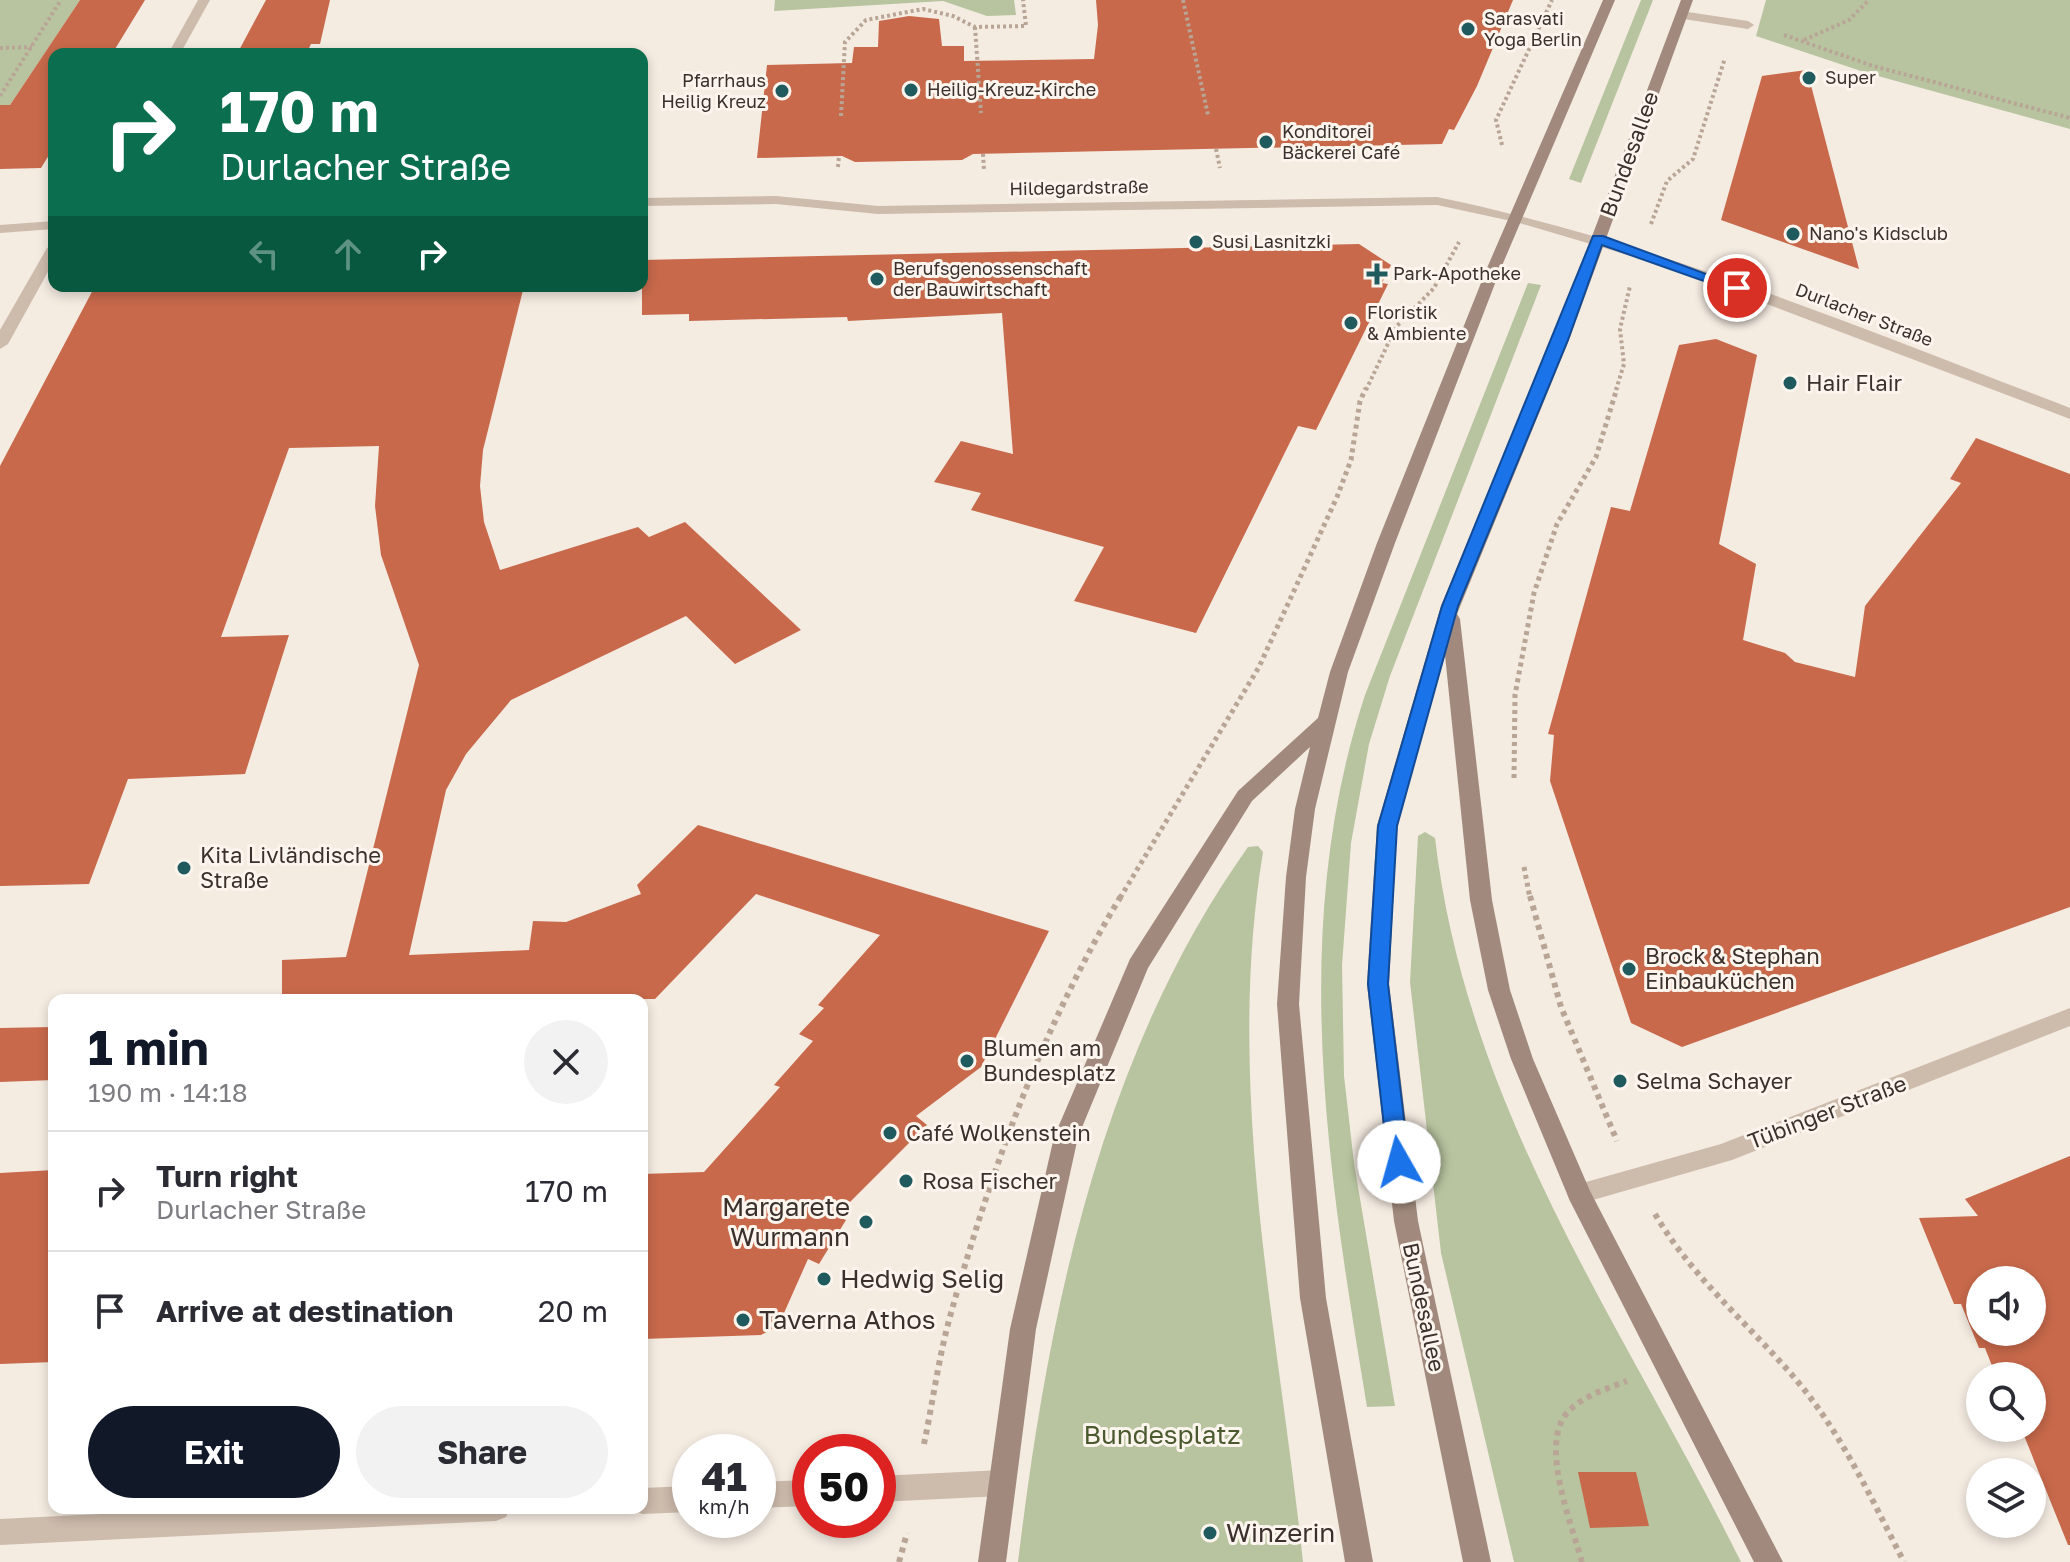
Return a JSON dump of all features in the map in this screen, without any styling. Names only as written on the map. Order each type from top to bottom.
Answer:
[{"type":"main road","points":[[1359,1562],[1313,1298],[1288,1004],[1305,809],[1339,672],[1386,543],[1517,215],[1609,0]]},
{"type":"main road","name":"Bundesallee","points":[[1477,1562],[1406,1221],[1378,984],[1387,826],[1450,606],[1561,340],[1687,0]]},
{"type":"main road","points":[[1450,606],[1481,900],[1499,990],[1522,1059],[1579,1194],[1769,1562]]},
{"type":"main road","points":[[992,1562],[1023,1329],[1066,1137],[1138,965],[1245,796],[1327,721]]},
{"type":"street","points":[[177,48],[204,0]]},
{"type":"street","points":[[1681,15],[1742,24]]},
{"type":"street","name":"Hildegardstraße","points":[[648,202],[756,199],[878,210],[1437,201],[1517,215],[1598,239]]},
{"type":"street","points":[[0,229],[48,225]]},
{"type":"street","name":"Durlacher Straße","points":[[1598,239],[1687,269],[2070,414]]},
{"type":"street","points":[[0,344],[48,259]]},
{"type":"street","name":"Tübinger Straße","points":[[1579,1194],[1724,1153],[2070,1017]]},
{"type":"street","points":[[896,1488],[1002,1483]]},
{"type":"street","points":[[648,1501],[672,1500]]},
{"type":"street","points":[[0,1532],[372,1514]]},
{"type":"path","points":[[0,96],[61,0]]},
{"type":"path","points":[[841,116],[845,42],[866,20],[923,9],[953,16],[975,27],[1026,26],[1023,0]]},
{"type":"path","points":[[1183,0],[1208,115]]},
{"type":"path","points":[[1500,151],[1504,141],[1496,120],[1552,0]]},
{"type":"path","points":[[1803,40],[1849,20],[1869,0]]},
{"type":"path","points":[[1657,209],[1667,181],[1693,159],[1742,24],[1803,40],[1873,66],[2070,118]]},
{"type":"path","points":[[975,27],[981,113]]},
{"type":"path","points":[[0,48],[33,47]]},
{"type":"path","points":[[1216,149],[1220,168]]},
{"type":"path","points":[[983,154],[984,170]]},
{"type":"path","points":[[838,167],[839,156]]},
{"type":"path","points":[[1360,401],[1396,327],[1434,288],[1446,268]]},
{"type":"path","points":[[1515,792],[1512,745],[1515,695],[1534,593],[1557,524],[1596,457],[1624,364],[1620,329],[1625,303]]},
{"type":"path","points":[[1522,854],[1540,942],[1578,1054],[1603,1112]]},
{"type":"path","points":[[1662,1227],[1725,1305],[1798,1382],[1825,1418],[1904,1562]]},
{"type":"path","points":[[1582,1562],[1555,1456],[1560,1424],[1588,1396],[1640,1376]]},
{"type":"path","points":[[899,1562],[904,1543]]},
{"type":"green space","points":[[0,0],[80,0],[10,105],[0,105]]},
{"type":"green space","points":[[775,0],[1014,0],[1016,15],[987,16],[943,1],[774,11]]},
{"type":"green space","points":[[1641,0],[1653,0],[1581,183],[1569,179]]},
{"type":"green space","points":[[1766,0],[2070,0],[2070,129],[1867,73],[1756,36]]},
{"type":"green space","points":[[1528,283],[1541,285],[1390,676],[1369,744],[1351,843],[1342,965],[1344,1076],[1354,1163],[1395,1406],[1367,1407],[1339,1229],[1322,1050],[1322,961],[1327,872],[1341,783],[1365,695]]},
{"type":"green space","points":[[1425,832],[1435,838],[1452,938],[1480,1033],[1515,1124],[1555,1213],[1741,1562],[1514,1562],[1441,1253],[1410,982],[1418,836]]},
{"type":"green space","name":"Bundesplatz","points":[[1258,846],[1263,852],[1252,941],[1249,1030],[1252,1119],[1269,1296],[1303,1562],[1018,1562],[1030,1469],[1065,1282],[1089,1190],[1118,1099],[1154,1012],[1197,927],[1248,847]]},
{"type":"building","points":[[80,0],[145,0],[116,48],[48,48]]},
{"type":"building","points":[[266,0],[330,0],[320,44],[311,44],[309,48],[240,48]]},
{"type":"building","points":[[1096,0],[1513,0],[1477,86],[1454,130],[1449,129],[1442,144],[973,154],[962,160],[855,162],[842,156],[757,158],[767,65],[852,63],[854,47],[878,47],[879,21],[909,16],[939,19],[942,46],[964,46],[964,61],[1094,59],[1098,25]]},
{"type":"building","points":[[48,48],[48,157],[41,168],[0,169],[0,105],[10,105]]},
{"type":"building","points":[[1807,70],[1859,269],[1721,220],[1762,76]]},
{"type":"building","points":[[1359,244],[1391,265],[1382,283],[1388,284],[1316,430],[1298,426],[1196,633],[1074,601],[1104,547],[971,510],[981,493],[934,482],[961,441],[1013,454],[1002,313],[848,321],[847,317],[689,321],[689,314],[642,315],[642,292],[648,292],[648,260]]},
{"type":"building","points":[[92,292],[522,292],[483,450],[480,486],[484,522],[500,570],[638,527],[649,537],[685,522],[801,630],[735,664],[686,616],[511,700],[466,754],[446,790],[409,955],[529,950],[533,921],[566,922],[641,894],[637,885],[698,825],[1049,931],[981,1067],[916,1116],[927,1125],[836,1216],[846,1220],[819,1264],[808,1259],[780,1322],[761,1335],[648,1339],[648,1174],[704,1172],[780,1087],[774,1085],[813,1041],[799,1034],[824,1008],[818,1005],[880,935],[756,894],[655,999],[648,999],[648,994],[282,994],[282,960],[346,957],[419,665],[381,555],[375,506],[379,446],[289,448],[221,637],[289,635],[245,774],[128,779],[89,884],[0,886],[0,466]]},
{"type":"building","points":[[1716,339],[1757,355],[1719,544],[1756,564],[1743,640],[1785,653],[1795,662],[1855,677],[1865,606],[1961,483],[1950,479],[1976,438],[2070,474],[2070,907],[1682,1047],[1631,1023],[1550,781],[1554,735],[1548,734],[1611,507],[1630,511],[1679,345]]},
{"type":"building","points":[[48,1027],[48,1080],[0,1082],[0,1028]]},
{"type":"building","points":[[2070,1156],[2070,1545],[2046,1490],[2046,1458],[2033,1458],[2027,1442],[2046,1442],[2046,1362],[1990,1362],[1985,1348],[1978,1346],[2046,1346],[2046,1266],[1966,1266],[1966,1316],[1961,1304],[1954,1304],[1919,1218],[1978,1216],[1965,1199]]},
{"type":"building","points":[[48,1170],[48,1362],[0,1364],[0,1173]]},
{"type":"building","points":[[1578,1472],[1636,1472],[1649,1526],[1590,1528]]},
{"type":"place","name":"Sarasvati Yoga Berlin","points":[[1468,29]]},
{"type":"place","name":"Super","points":[[1809,78]]},
{"type":"place","name":"Heilig-Kreuz-Kirche","points":[[911,90]]},
{"type":"place","name":"Pfarrhaus Heilig Kreuz","points":[[782,91]]},
{"type":"place","name":"Konditorei Bäckerei Café","points":[[1266,142]]},
{"type":"place","name":"Nano's Kidsclub","points":[[1793,234]]},
{"type":"place","name":"Susi Lasnitzki","points":[[1196,242]]},
{"type":"place","name":"Park-Apotheke","points":[[1377,274]]},
{"type":"place","name":"Berufsgenossenschaft der Bauwirtschaft","points":[[877,279]]},
{"type":"place","name":"Floristik & Ambiente","points":[[1351,323]]},
{"type":"place","name":"Hair Flair","points":[[1790,383]]},
{"type":"place","name":"Kita Livländische Straße","points":[[184,868]]},
{"type":"place","name":"Brock & Stephan Einbauküchen","points":[[1629,969]]},
{"type":"place","name":"Blumen am Bundesplatz","points":[[967,1061]]},
{"type":"place","name":"Selma Schayer","points":[[1620,1081]]},
{"type":"place","name":"Café Wolkenstein","points":[[890,1133]]},
{"type":"place","name":"Rosa Fischer","points":[[906,1181]]},
{"type":"place","name":"Margarete Wurmann","points":[[866,1222]]},
{"type":"place","name":"Hedwig Selig","points":[[824,1279]]},
{"type":"place","name":"Taverna Athos","points":[[743,1320]]},
{"type":"place","name":"Winzerin","points":[[1210,1533]]},
{"type":"route","points":[[1399,1162],[1378,984],[1387,826],[1450,606],[1561,340],[1598,239],[1737,288]]}]
